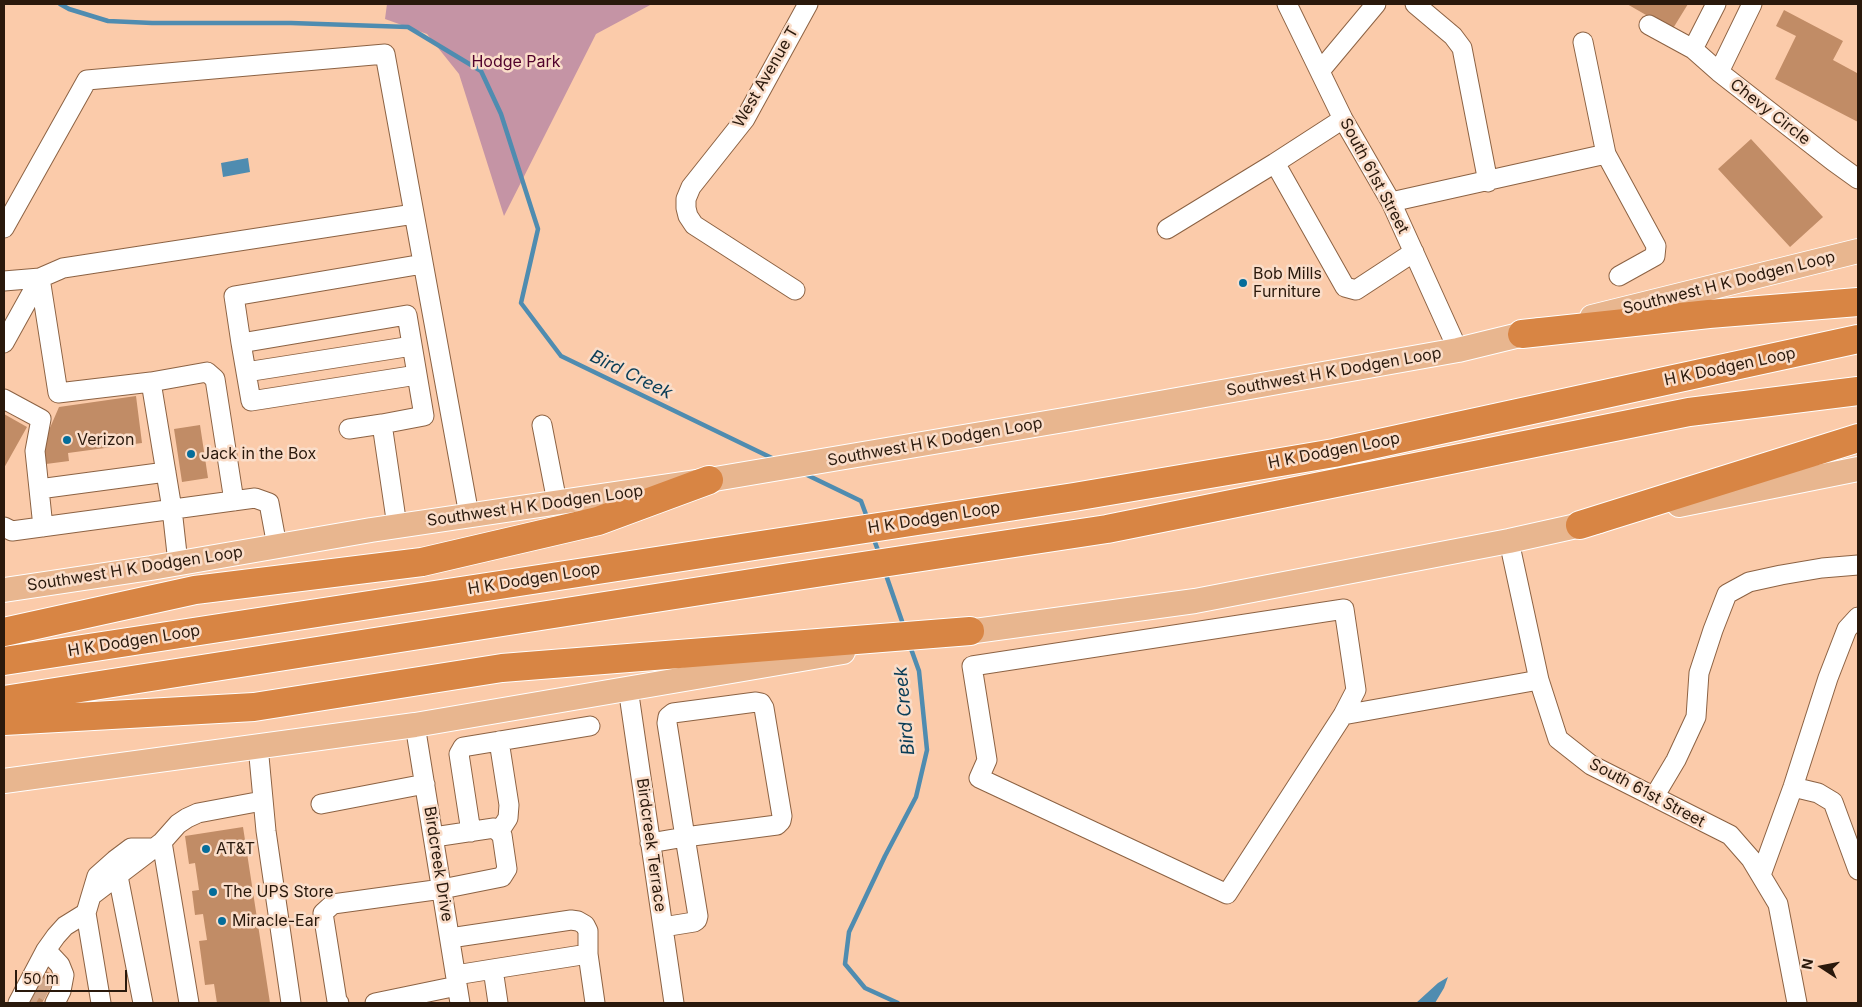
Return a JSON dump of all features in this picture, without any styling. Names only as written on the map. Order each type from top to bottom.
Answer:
[{"type":"highway","points":[[1522,334],[1709,314],[1858,302]]},
{"type":"highway","name":"H K Dodgen Loop","points":[[4,661],[995,509],[1334,453],[1858,339]]},
{"type":"highway","name":"H K Dodgen Loop","points":[[4,700],[1107,529],[1689,412],[1858,391]]},
{"type":"highway","points":[[1580,525],[1858,438]]},
{"type":"highway","points":[[4,632],[195,590],[422,562],[598,521],[709,480]]},
{"type":"highway","points":[[4,721],[254,707],[502,668],[811,651],[970,631]]},
{"type":"main road","name":"Southwest H K Dodgen Loop","points":[[4,590],[397,526],[709,480],[1458,350],[1858,251]]},
{"type":"main road","points":[[970,631],[1195,601],[1509,541],[1858,469]]},
{"type":"main road","points":[[4,781],[416,725],[628,688],[811,651]]},
{"type":"street","name":"West Avenue T","points":[[795,290],[694,225],[688,216],[686,199],[691,187],[745,119],[808,4]]},
{"type":"street","name":"South 61st Street","points":[[1287,4],[1342,119],[1391,202],[1458,350]]},
{"type":"street","points":[[1320,70],[1376,4]]},
{"type":"street","points":[[1415,4],[1453,36],[1462,48],[1488,182]]},
{"type":"street","points":[[1693,49],[1716,4]]},
{"type":"street","name":"Chevy Circle","points":[[1752,4],[1719,72],[1858,179]]},
{"type":"street","points":[[1650,25],[1693,49],[1719,72]]},
{"type":"street","points":[[1583,42],[1606,154],[1656,246],[1655,256],[1620,276]]},
{"type":"street","points":[[4,228],[87,80],[385,54],[469,515]]},
{"type":"street","points":[[1167,229],[1276,163],[1342,119]]},
{"type":"street","points":[[1391,202],[1488,182],[1606,154]]},
{"type":"street","points":[[1276,163],[1345,287],[1356,290],[1414,252]]},
{"type":"street","points":[[4,281],[40,278],[63,268],[414,214]]},
{"type":"street","points":[[417,375],[251,401],[234,296],[423,264]]},
{"type":"street","points":[[4,342],[40,278]]},
{"type":"street","points":[[40,278],[58,393],[41,419],[35,451],[43,527]]},
{"type":"street","points":[[242,343],[407,315],[424,416],[349,429]]},
{"type":"street","points":[[246,372],[412,346]]},
{"type":"street","points":[[58,393],[151,382],[207,372],[215,379],[234,501]]},
{"type":"street","points":[[151,382],[172,509],[178,563]]},
{"type":"street","points":[[4,399],[41,419]]},
{"type":"street","points":[[382,424],[397,526]]},
{"type":"street","points":[[542,425],[557,502]]},
{"type":"street","points":[[39,489],[166,472]]},
{"type":"street","points":[[4,527],[12,531],[255,498],[269,503],[277,546]]},
{"type":"street","name":"South 61st Street","points":[[1509,541],[1539,680],[1558,739],[1591,765],[1730,836],[1751,859],[1778,904],[1798,1003]]},
{"type":"street","points":[[1654,797],[1676,760],[1696,717],[1699,673],[1727,594],[1749,582],[1822,568],[1858,565]]},
{"type":"street","points":[[1343,716],[1356,690],[1344,609],[972,666],[987,760],[979,778],[1227,894],[1343,716],[1539,680]]},
{"type":"street","points":[[1761,875],[1793,787],[1828,678],[1847,629],[1858,617]]},
{"type":"street","name":"Birdcreek Terrace","points":[[628,688],[663,927],[671,1003]]},
{"type":"street","points":[[650,842],[685,837],[777,824],[781,821],[782,816],[764,708],[761,703],[756,702],[673,713],[668,717],[667,722],[685,837],[698,916],[694,922],[663,927]]},
{"type":"street","name":"Birdcreek Drive","points":[[416,725],[458,988]]},
{"type":"street","points":[[470,832],[459,754],[463,748],[590,726]]},
{"type":"street","points":[[498,832],[508,818],[509,805],[499,741]]},
{"type":"street","points":[[258,746],[262,801],[291,1003]]},
{"type":"street","points":[[321,804],[425,784]]},
{"type":"street","points":[[1793,787],[1818,792],[1833,802],[1858,870]]},
{"type":"street","points":[[37,995],[46,950],[56,936],[118,876],[157,845],[178,824],[198,813],[262,801]]},
{"type":"street","points":[[339,1003],[336,1001],[324,913],[333,904],[442,890],[502,877],[507,869],[502,835],[494,828],[434,837]]},
{"type":"street","points":[[102,1003],[88,904],[97,876],[131,848],[157,845]]},
{"type":"street","points":[[157,845],[189,1003]]},
{"type":"street","points":[[118,876],[143,1003]]},
{"type":"street","points":[[450,938],[571,920],[578,921],[585,925],[588,931],[588,954],[595,1003]]},
{"type":"street","points":[[37,995],[64,975],[60,965],[46,950]]},
{"type":"street","points":[[375,1003],[420,999],[458,988],[493,969],[588,954]]},
{"type":"street","points":[[493,969],[498,1003]]},
{"type":"green space","name":"Hodge Park","points":[[387,4],[652,4],[596,34],[504,216],[459,74],[427,34],[385,19]]},
{"type":"water","points":[[248,158],[250,172],[223,177],[221,163]]},
{"type":"water","points":[[1448,977],[1435,1003],[1416,1003],[1438,983]]},
{"type":"building","points":[[1627,4],[1688,4],[1672,30]]},
{"type":"building","points":[[1784,10],[1843,41],[1833,60],[1857,73],[1858,70],[1858,122],[1775,79],[1796,36],[1776,26]]},
{"type":"building","points":[[1751,139],[1823,217],[1790,247],[1718,169]]},
{"type":"building","points":[[136,396],[142,443],[68,453],[69,461],[46,464],[43,444],[59,407]]},
{"type":"building","points":[[4,414],[27,427],[4,468]]},
{"type":"building","name":"Jack in the Box","points":[[200,425],[208,478],[182,482],[174,429]]},
{"type":"building","points":[[243,827],[270,1003],[217,1003],[214,984],[205,985],[199,941],[207,940],[203,914],[195,915],[192,891],[199,890],[195,863],[189,864],[185,836]]},
{"type":"building","points":[[44,970],[56,976],[42,1003],[27,1003]]},
{"type":"waterway","name":"Bird Creek","points":[[60,4],[69,9],[108,21],[152,23],[291,23],[408,27],[481,71],[501,114],[538,229],[521,303],[561,356],[776,460]]},
{"type":"waterway","name":"Bird Creek","points":[[803,473],[861,501],[868,520]]},
{"type":"waterway","name":"Bird Creek","points":[[873,537],[879,553]]},
{"type":"waterway","name":"Bird Creek","points":[[885,572],[904,627]]},
{"type":"waterway","name":"Bird Creek","points":[[898,1003],[865,988],[845,964],[849,932],[885,856],[916,797],[927,750],[919,671],[910,646]]},
{"type":"tunnel","points":[[36,985],[48,992]]},
{"type":"tunnel","points":[[29,999],[36,1003]]},
{"type":"place","name":"Bob Mills Furniture","points":[[1243,283]]},
{"type":"place","name":"Verizon","points":[[67,440]]},
{"type":"place","name":"Jack in the Box","points":[[191,454]]},
{"type":"place","name":"AT&T","points":[[206,849]]},
{"type":"place","name":"The UPS Store","points":[[213,892]]},
{"type":"place","name":"Miracle-Ear","points":[[222,921]]}]
